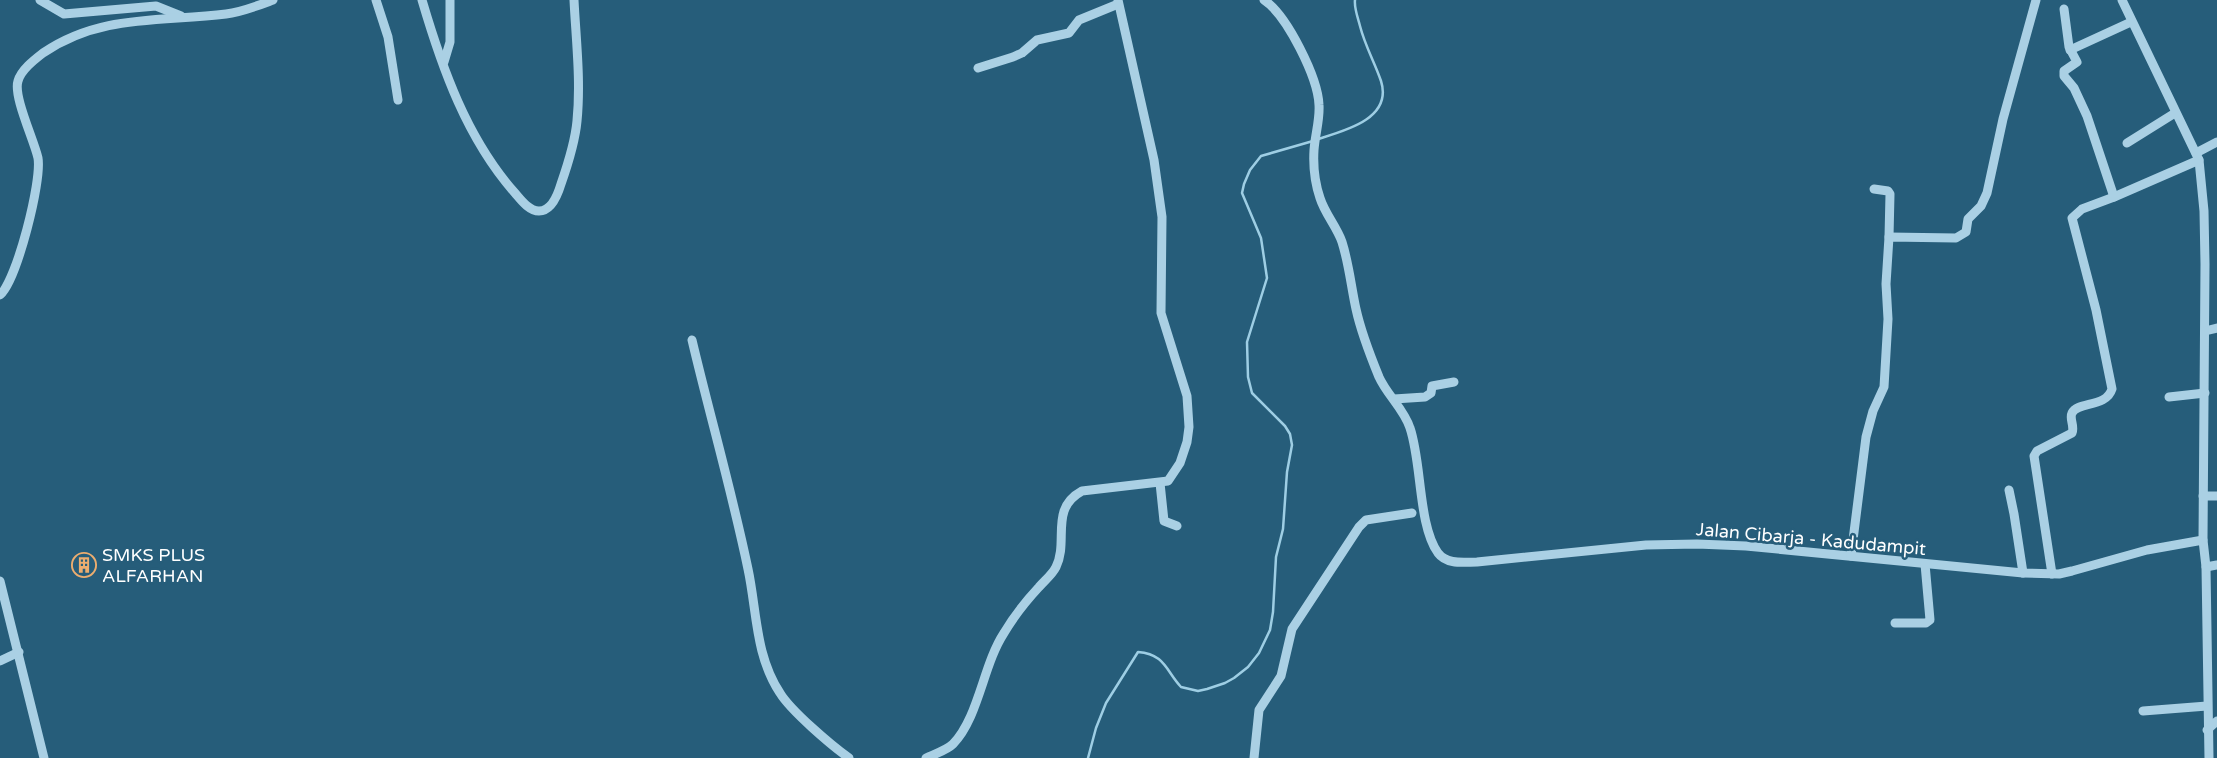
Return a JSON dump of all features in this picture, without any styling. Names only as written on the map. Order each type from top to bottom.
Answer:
[{"type":"street","points":[[40,0],[64,14],[156,6],[181,16]]},
{"type":"street","points":[[0,295],[8,286],[15,269],[32,206],[38,174],[34,144],[17,90],[18,81],[35,59],[71,36],[123,23],[181,16],[225,14],[248,10],[273,0]]},
{"type":"street","points":[[376,0],[388,37],[398,100]]},
{"type":"street","points":[[422,0],[454,92],[477,141],[486,156],[523,203],[533,210],[540,212],[550,207],[557,197],[572,148],[577,122],[578,79],[574,0]]},
{"type":"street","points":[[444,62],[450,42],[450,0]]},
{"type":"street","name":"Jalan Cibarja - Kadudampit","points":[[1264,0],[1277,11],[1294,37],[1318,93],[1319,120],[1314,149],[1314,168],[1320,199],[1341,241],[1364,338],[1380,379],[1410,425],[1422,485],[1426,524],[1431,540],[1438,553],[1444,559],[1454,562],[1477,562],[1646,545],[1697,544],[1746,546],[1802,553],[2052,574],[2072,571],[2146,550],[2203,540]]},
{"type":"street","points":[[1889,237],[1956,238],[1966,232],[1968,219],[1981,206],[1987,192],[2002,119],[2036,0]]},
{"type":"street","points":[[2122,0],[2175,113],[2198,157],[2204,211],[2206,331],[2203,540],[2206,567],[2207,730],[2209,758]]},
{"type":"street","points":[[926,758],[952,745],[958,737],[969,720],[991,657],[1003,633],[1023,605],[1057,566],[1063,515],[1072,496],[1082,491],[1160,483],[1172,478],[1180,463],[1189,427],[1187,396],[1161,313],[1162,217],[1154,160],[1138,83],[1118,2],[1078,20],[1069,33],[1037,40],[1018,55],[978,68]]},
{"type":"street","points":[[2064,9],[2070,50],[2077,62],[2064,71],[2064,76],[2074,88],[2087,116],[2114,197]]},
{"type":"street","points":[[2070,50],[2132,22]]},
{"type":"street","points":[[2127,143],[2175,113]]},
{"type":"street","points":[[2052,574],[2034,456],[2036,451],[2072,433],[2074,430],[2071,416],[2075,410],[2107,398],[2112,389],[2096,310],[2072,218],[2082,209],[2114,197],[2198,157],[2217,142]]},
{"type":"street","points":[[1851,556],[1869,421],[1884,387],[1888,319],[1886,284],[1890,194],[1888,191],[1874,189]]},
{"type":"street","points":[[2206,331],[2217,328]]},
{"type":"street","points":[[692,340],[749,570],[758,639],[770,674],[780,694],[849,758]]},
{"type":"street","points":[[1394,399],[1426,397],[1431,393],[1432,386],[1454,382]]},
{"type":"street","points":[[2169,397],[2205,393]]},
{"type":"street","points":[[1160,483],[1164,521],[1177,526]]},
{"type":"street","points":[[2009,490],[2016,521],[2023,573]]},
{"type":"street","points":[[2203,496],[2217,496]]},
{"type":"street","points":[[1254,758],[1258,710],[1281,676],[1288,640],[1298,618],[1359,527],[1366,520],[1412,513]]},
{"type":"street","points":[[1895,623],[1926,623],[1930,620],[1926,564]]},
{"type":"street","points":[[2206,567],[2217,565]]},
{"type":"street","points":[[0,581],[44,758]]},
{"type":"street","points":[[0,661],[19,652]]},
{"type":"street","points":[[2143,711],[2207,706]]},
{"type":"street","points":[[2207,730],[2217,721]]},
{"type":"waterway","points":[[1318,139],[1353,127],[1364,121],[1380,105],[1383,94],[1381,81],[1362,33],[1355,0]]},
{"type":"waterway","points":[[1088,758],[1096,728],[1106,703],[1138,652],[1147,653],[1160,660],[1181,687],[1198,691],[1225,683],[1248,667],[1259,653],[1270,630],[1273,612],[1276,557],[1283,529],[1287,472],[1292,445],[1290,434],[1285,426],[1252,393],[1248,377],[1247,342],[1267,278],[1261,238],[1242,193],[1250,170],[1261,156],[1313,141]]},
{"type":"place","name":"SMKS PLUS ALFARHAN","points":[[84,565]]}]
